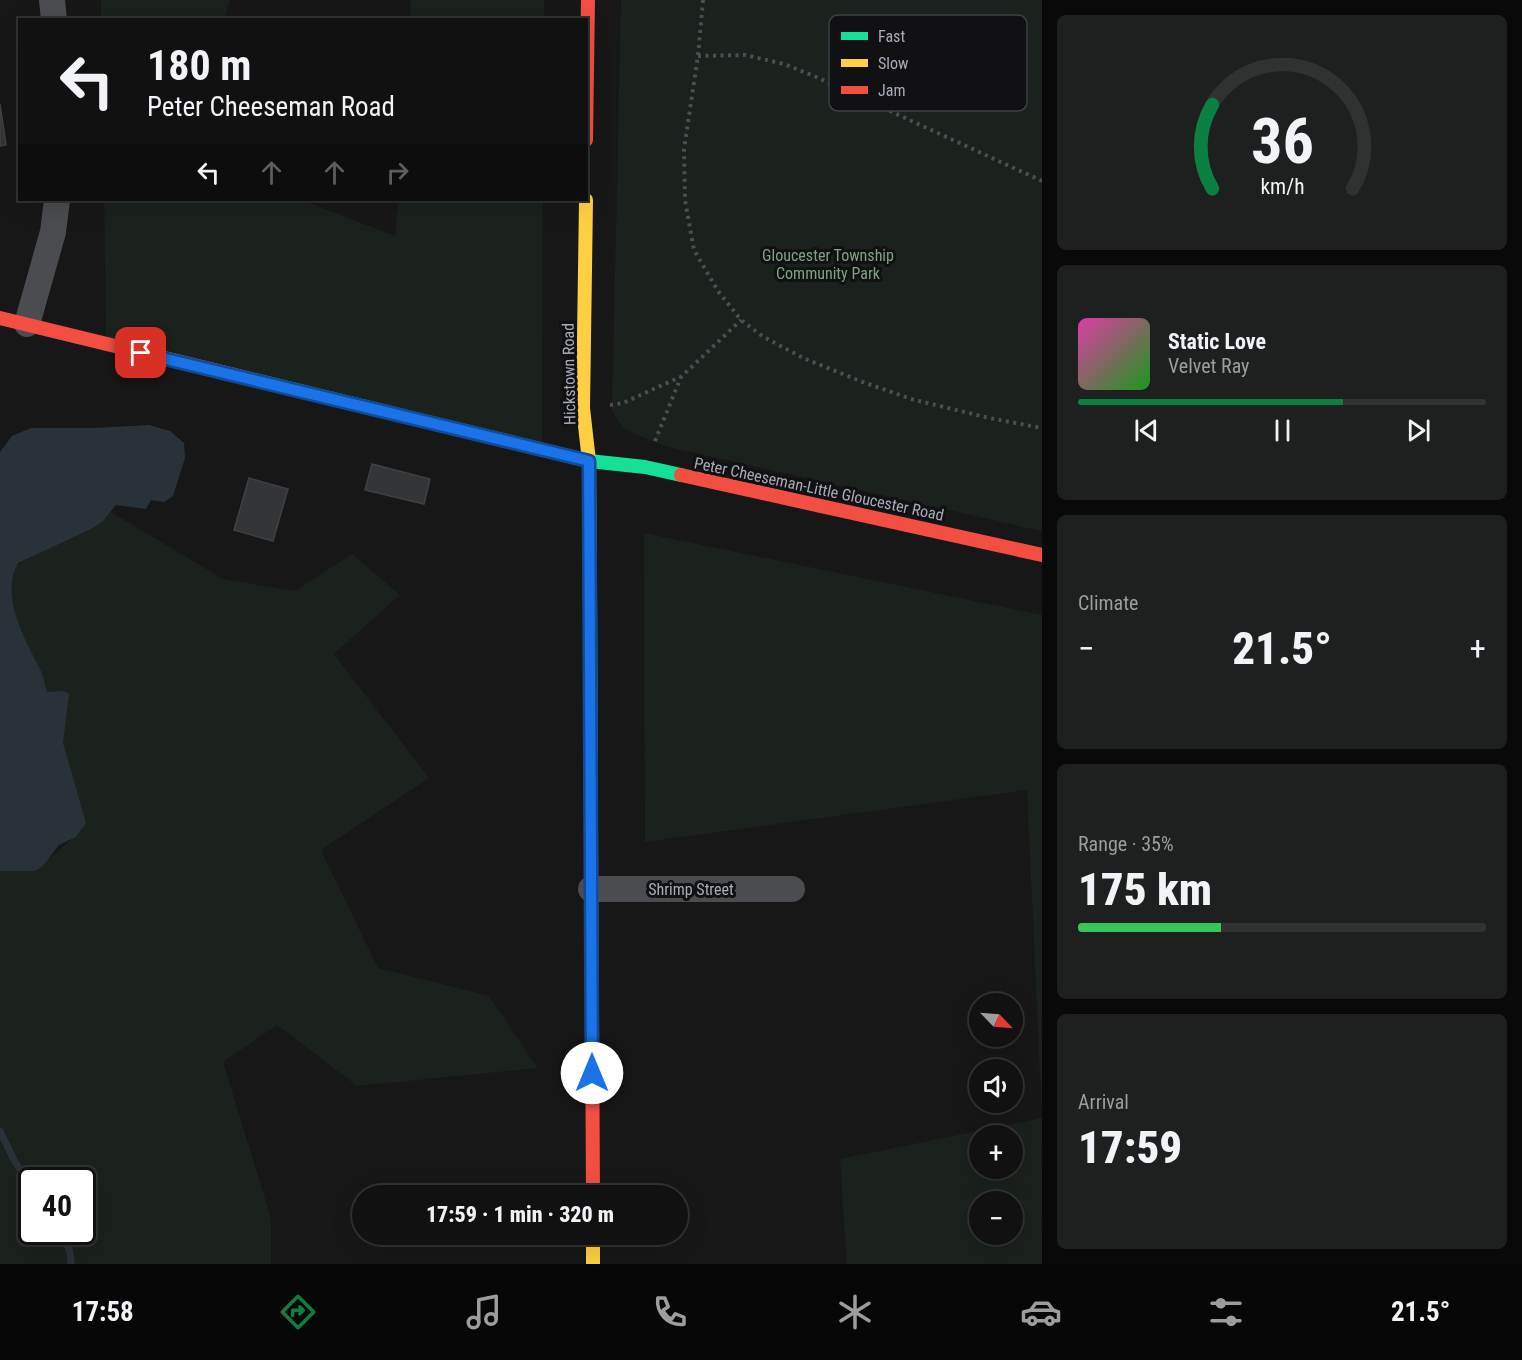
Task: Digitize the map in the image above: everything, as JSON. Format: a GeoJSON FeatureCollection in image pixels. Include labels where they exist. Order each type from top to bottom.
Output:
{"type":"FeatureCollection","features":[{"type":"Feature","properties":{"kind":"street"},"geometry":{"type":"LineString","coordinates":[[52,0],[54,18]]}},
{"type":"Feature","properties":{"kind":"street"},"geometry":{"type":"LineString","coordinates":[[588,0],[588,18]]}},
{"type":"Feature","properties":{"kind":"street"},"geometry":{"type":"LineString","coordinates":[[27,324],[53,232],[57,201]]}},
{"type":"Feature","properties":{"kind":"street","name":"Hickstown Road"},"geometry":{"type":"LineString","coordinates":[[586,201],[583,408],[589,461],[593,1185]]}},
{"type":"Feature","properties":{"kind":"street","name":"Peter Cheeseman-Little Gloucester Road"},"geometry":{"type":"LineString","coordinates":[[0,318],[589,461],[645,467],[1042,555]]}},
{"type":"Feature","properties":{"kind":"street","name":"Shrimp Street"},"geometry":{"type":"LineString","coordinates":[[591,889],[792,889]]}},
{"type":"Feature","properties":{"kind":"street"},"geometry":{"type":"LineString","coordinates":[[593,1245],[593,1264]]}},
{"type":"Feature","properties":{"kind":"path"},"geometry":{"type":"LineString","coordinates":[[703,0],[698,56],[684,149],[685,200],[694,250],[718,291],[741,320],[762,336],[803,358],[911,399],[1042,428]]}},
{"type":"Feature","properties":{"kind":"path"},"geometry":{"type":"LineString","coordinates":[[698,56],[745,55],[784,64],[829,83]]}},
{"type":"Feature","properties":{"kind":"path"},"geometry":{"type":"LineString","coordinates":[[890,111],[1042,181]]}},
{"type":"Feature","properties":{"kind":"path"},"geometry":{"type":"LineString","coordinates":[[583,408],[623,404],[681,377],[741,320]]}},
{"type":"Feature","properties":{"kind":"path"},"geometry":{"type":"LineString","coordinates":[[645,467],[681,377]]}},
{"type":"Feature","properties":{"kind":"green space"},"geometry":{"type":"Polygon","coordinates":[[[101,0],[230,0],[224,18],[101,18],[101,0]]]}},
{"type":"Feature","properties":{"kind":"green space"},"geometry":{"type":"Polygon","coordinates":[[[411,0],[544,0],[544,18],[410,18],[411,0]]]}},
{"type":"Feature","properties":{"kind":"green space","name":"Gloucester Township Community Park"},"geometry":{"type":"Polygon","coordinates":[[[621,0],[1042,0],[1042,531],[664,446],[622,427],[612,411],[621,0]]]}},
{"type":"Feature","properties":{"kind":"green space"},"geometry":{"type":"Polygon","coordinates":[[[104,201],[305,201],[395,236],[398,201],[543,201],[542,450],[106,346],[104,201]]]}},
{"type":"Feature","properties":{"kind":"green space"},"geometry":{"type":"Polygon","coordinates":[[[111,512],[223,579],[295,591],[352,554],[400,595],[334,654],[429,778],[321,850],[378,968],[489,996],[538,1068],[357,1086],[277,1025],[223,1062],[271,1218],[271,1264],[0,1264],[0,869],[35,871],[82,830],[0,602],[11,568],[111,512]]]}},
{"type":"Feature","properties":{"kind":"green space"},"geometry":{"type":"Polygon","coordinates":[[[644,533],[1042,615],[1042,1118],[1027,790],[645,842],[644,533]]]}},
{"type":"Feature","properties":{"kind":"green space"},"geometry":{"type":"Polygon","coordinates":[[[1042,1118],[1042,1264],[847,1264],[840,1159],[969,1133],[969,1179],[1023,1179],[1023,1125],[1008,1125],[1042,1118]]]}},
{"type":"Feature","properties":{"kind":"shaded area"},"geometry":{"type":"Polygon","coordinates":[[[149,425],[170,431],[184,443],[185,458],[173,496],[164,502],[151,500],[146,509],[116,505],[102,522],[91,529],[18,563],[13,576],[13,603],[16,617],[40,669],[47,692],[64,691],[69,694],[63,743],[86,823],[76,837],[59,845],[43,866],[35,871],[0,871],[0,452],[12,436],[31,428],[149,425]]]}},
{"type":"Feature","properties":{"kind":"building"},"geometry":{"type":"Polygon","coordinates":[[[0,104],[6,145],[0,146],[0,104]]]}},
{"type":"Feature","properties":{"kind":"building"},"geometry":{"type":"Polygon","coordinates":[[[372,464],[430,479],[424,504],[365,490],[372,464]]]}},
{"type":"Feature","properties":{"kind":"building"},"geometry":{"type":"Polygon","coordinates":[[[249,478],[288,489],[273,541],[234,530],[249,478]]]}},
{"type":"Feature","properties":{"kind":"waterway"},"geometry":{"type":"LineString","coordinates":[[0,1131],[18,1167]]}},
{"type":"Feature","properties":{"kind":"waterway"},"geometry":{"type":"LineString","coordinates":[[67,1245],[71,1264]]}},
{"type":"Feature","properties":{"kind":"traffic: fast"},"geometry":{"type":"LineString","coordinates":[[255,380],[589,461],[645,467],[681,475]]}},
{"type":"Feature","properties":{"kind":"traffic: fast"},"geometry":{"type":"LineString","coordinates":[[590,580],[591,825]]}},
{"type":"Feature","properties":{"kind":"traffic: slow"},"geometry":{"type":"LineString","coordinates":[[586,201],[583,408],[589,461],[590,580]]}},
{"type":"Feature","properties":{"kind":"traffic: slow"},"geometry":{"type":"LineString","coordinates":[[593,1245],[593,1264]]}},
{"type":"Feature","properties":{"kind":"traffic: jam"},"geometry":{"type":"LineString","coordinates":[[588,0],[588,18]]}},
{"type":"Feature","properties":{"kind":"traffic: jam"},"geometry":{"type":"LineString","coordinates":[[0,318],[255,380]]}},
{"type":"Feature","properties":{"kind":"traffic: jam"},"geometry":{"type":"LineString","coordinates":[[681,475],[1042,555]]}},
{"type":"Feature","properties":{"kind":"traffic: jam"},"geometry":{"type":"LineString","coordinates":[[591,825],[593,1185]]}},
{"type":"Feature","properties":{"kind":"route"},"geometry":{"type":"LineString","coordinates":[[141,353],[589,461],[592,1073]]}}]}
